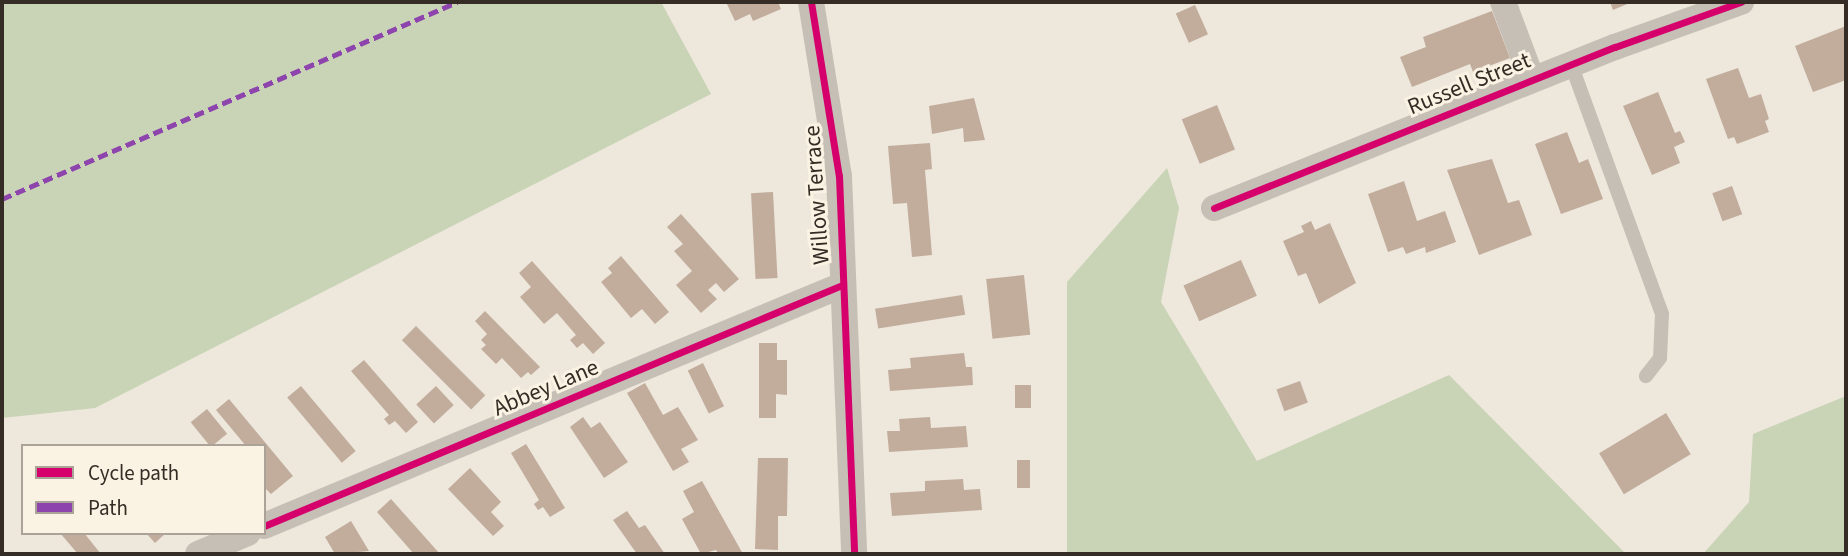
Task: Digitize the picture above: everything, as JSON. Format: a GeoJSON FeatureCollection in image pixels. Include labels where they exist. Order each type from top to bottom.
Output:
{"type":"FeatureCollection","features":[{"type":"Feature","properties":{"kind":"street","name":"Willow Terrace"},"geometry":{"type":"LineString","coordinates":[[811,2],[839,176],[852,553]]}},
{"type":"Feature","properties":{"kind":"street"},"geometry":{"type":"LineString","coordinates":[[1503,2],[1532,79]]}},
{"type":"Feature","properties":{"kind":"street","name":"Russell Street"},"geometry":{"type":"LineString","coordinates":[[1214,208],[1532,79],[1741,2]]}},
{"type":"Feature","properties":{"kind":"street","name":"Abbey Lane"},"geometry":{"type":"LineString","coordinates":[[266,525],[842,285]]}},
{"type":"Feature","properties":{"kind":"street"},"geometry":{"type":"LineString","coordinates":[[198,554],[243,535]]}},
{"type":"Feature","properties":{"kind":"lane"},"geometry":{"type":"LineString","coordinates":[[1571,64],[1662,314],[1660,358],[1646,376]]}},
{"type":"Feature","properties":{"kind":"green space"},"geometry":{"type":"Polygon","coordinates":[[[2,2],[661,2],[711,94],[95,408],[2,418],[2,2]]]}},
{"type":"Feature","properties":{"kind":"green space"},"geometry":{"type":"Polygon","coordinates":[[[1167,168],[1179,208],[1161,302],[1257,461],[1449,375],[1626,554],[1067,554],[1067,282],[1167,168]]]}},
{"type":"Feature","properties":{"kind":"green space"},"geometry":{"type":"Polygon","coordinates":[[[1846,396],[1846,554],[1703,554],[1749,502],[1753,434],[1846,396]]]}},
{"type":"Feature","properties":{"kind":"building"},"geometry":{"type":"Polygon","coordinates":[[[726,2],[778,2],[781,9],[753,21],[750,14],[735,21],[726,2]]]}},
{"type":"Feature","properties":{"kind":"building"},"geometry":{"type":"Polygon","coordinates":[[[1610,2],[1632,2],[1613,10],[1610,2]]]}},
{"type":"Feature","properties":{"kind":"building"},"geometry":{"type":"Polygon","coordinates":[[[1195,5],[1208,34],[1189,43],[1176,14],[1195,5]]]}},
{"type":"Feature","properties":{"kind":"building"},"geometry":{"type":"Polygon","coordinates":[[[1492,11],[1510,58],[1473,72],[1470,64],[1412,87],[1400,57],[1426,47],[1423,37],[1492,11]]]}},
{"type":"Feature","properties":{"kind":"building"},"geometry":{"type":"Polygon","coordinates":[[[1846,26],[1846,80],[1813,92],[1795,46],[1846,26]]]}},
{"type":"Feature","properties":{"kind":"building"},"geometry":{"type":"Polygon","coordinates":[[[1738,68],[1749,98],[1761,94],[1769,119],[1765,121],[1769,132],[1737,144],[1734,137],[1728,139],[1706,79],[1738,68]]]}},
{"type":"Feature","properties":{"kind":"building"},"geometry":{"type":"Polygon","coordinates":[[[1658,92],[1675,133],[1680,131],[1685,142],[1674,147],[1680,163],[1652,175],[1623,106],[1658,92]]]}},
{"type":"Feature","properties":{"kind":"building"},"geometry":{"type":"Polygon","coordinates":[[[974,98],[985,140],[964,142],[963,128],[932,134],[929,106],[974,98]]]}},
{"type":"Feature","properties":{"kind":"building"},"geometry":{"type":"Polygon","coordinates":[[[1217,105],[1235,150],[1200,164],[1182,119],[1217,105]]]}},
{"type":"Feature","properties":{"kind":"building"},"geometry":{"type":"Polygon","coordinates":[[[1567,132],[1579,163],[1588,159],[1603,199],[1561,214],[1535,144],[1567,132]]]}},
{"type":"Feature","properties":{"kind":"building"},"geometry":{"type":"Polygon","coordinates":[[[930,143],[932,169],[925,170],[932,255],[912,257],[907,203],[893,204],[888,146],[930,143]]]}},
{"type":"Feature","properties":{"kind":"building"},"geometry":{"type":"Polygon","coordinates":[[[1492,159],[1508,203],[1519,200],[1532,235],[1479,255],[1447,170],[1492,159]]]}},
{"type":"Feature","properties":{"kind":"building"},"geometry":{"type":"Polygon","coordinates":[[[1404,181],[1417,221],[1445,211],[1456,242],[1426,253],[1425,247],[1406,254],[1403,247],[1388,252],[1368,194],[1404,181]]]}},
{"type":"Feature","properties":{"kind":"building"},"geometry":{"type":"Polygon","coordinates":[[[1732,186],[1742,214],[1723,221],[1712,193],[1732,186]]]}},
{"type":"Feature","properties":{"kind":"building"},"geometry":{"type":"Polygon","coordinates":[[[773,192],[778,278],[756,279],[751,193],[773,192]]]}},
{"type":"Feature","properties":{"kind":"building"},"geometry":{"type":"Polygon","coordinates":[[[681,214],[739,279],[724,292],[716,283],[708,290],[717,299],[701,313],[676,285],[692,271],[674,251],[683,244],[667,227],[681,214]]]}},
{"type":"Feature","properties":{"kind":"building"},"geometry":{"type":"Polygon","coordinates":[[[1311,221],[1315,230],[1330,223],[1356,283],[1319,304],[1306,273],[1298,276],[1283,241],[1304,232],[1301,226],[1311,221]]]}},
{"type":"Feature","properties":{"kind":"building"},"geometry":{"type":"Polygon","coordinates":[[[621,256],[669,312],[655,324],[642,309],[631,318],[601,282],[612,273],[608,268],[621,256]]]}},
{"type":"Feature","properties":{"kind":"building"},"geometry":{"type":"Polygon","coordinates":[[[1241,260],[1257,296],[1199,321],[1183,286],[1241,260]]]}},
{"type":"Feature","properties":{"kind":"building"},"geometry":{"type":"Polygon","coordinates":[[[532,261],[605,343],[593,354],[583,343],[577,348],[570,340],[576,335],[557,313],[544,324],[520,297],[531,287],[519,273],[532,261]]]}},
{"type":"Feature","properties":{"kind":"building"},"geometry":{"type":"Polygon","coordinates":[[[1024,275],[1030,335],[992,339],[986,279],[1024,275]]]}},
{"type":"Feature","properties":{"kind":"building"},"geometry":{"type":"Polygon","coordinates":[[[962,295],[965,315],[878,329],[875,309],[962,295]]]}},
{"type":"Feature","properties":{"kind":"building"},"geometry":{"type":"Polygon","coordinates":[[[485,311],[540,367],[531,375],[528,372],[521,378],[502,358],[496,364],[481,349],[486,345],[481,340],[487,334],[475,321],[485,311]]]}},
{"type":"Feature","properties":{"kind":"building"},"geometry":{"type":"Polygon","coordinates":[[[416,326],[485,395],[471,409],[402,340],[416,326]]]}},
{"type":"Feature","properties":{"kind":"building"},"geometry":{"type":"Polygon","coordinates":[[[759,343],[777,343],[777,360],[787,360],[787,395],[776,394],[776,418],[759,418],[759,343]]]}},
{"type":"Feature","properties":{"kind":"building"},"geometry":{"type":"Polygon","coordinates":[[[964,353],[966,367],[972,367],[973,385],[890,391],[888,370],[911,368],[910,358],[964,353]]]}},
{"type":"Feature","properties":{"kind":"building"},"geometry":{"type":"Polygon","coordinates":[[[364,360],[418,422],[406,433],[395,421],[389,425],[384,419],[389,415],[351,371],[364,360]]]}},
{"type":"Feature","properties":{"kind":"building"},"geometry":{"type":"Polygon","coordinates":[[[703,363],[724,406],[709,414],[688,370],[703,363]]]}},
{"type":"Feature","properties":{"kind":"building"},"geometry":{"type":"Polygon","coordinates":[[[1300,381],[1308,403],[1284,411],[1277,390],[1300,381]]]}},
{"type":"Feature","properties":{"kind":"building"},"geometry":{"type":"Polygon","coordinates":[[[645,383],[663,415],[678,407],[698,440],[681,449],[689,462],[673,471],[627,393],[645,383]]]}},
{"type":"Feature","properties":{"kind":"building"},"geometry":{"type":"Polygon","coordinates":[[[1015,385],[1031,385],[1031,408],[1015,408],[1015,385]]]}},
{"type":"Feature","properties":{"kind":"building"},"geometry":{"type":"Polygon","coordinates":[[[301,386],[356,451],[342,463],[287,398],[301,386]]]}},
{"type":"Feature","properties":{"kind":"building"},"geometry":{"type":"Polygon","coordinates":[[[436,386],[454,405],[434,423],[416,404],[436,386]]]}},
{"type":"Feature","properties":{"kind":"building"},"geometry":{"type":"Polygon","coordinates":[[[229,399],[293,476],[271,494],[266,489],[266,444],[244,444],[216,410],[229,399]]]}},
{"type":"Feature","properties":{"kind":"building"},"geometry":{"type":"Polygon","coordinates":[[[207,409],[227,434],[215,444],[208,444],[191,422],[207,409]]]}},
{"type":"Feature","properties":{"kind":"building"},"geometry":{"type":"Polygon","coordinates":[[[1666,413],[1691,454],[1624,494],[1599,453],[1666,413]]]}},
{"type":"Feature","properties":{"kind":"building"},"geometry":{"type":"Polygon","coordinates":[[[583,417],[591,428],[600,422],[628,462],[604,478],[570,427],[583,417]]]}},
{"type":"Feature","properties":{"kind":"building"},"geometry":{"type":"Polygon","coordinates":[[[930,417],[931,428],[966,426],[968,447],[889,452],[887,431],[900,431],[899,419],[930,417]]]}},
{"type":"Feature","properties":{"kind":"building"},"geometry":{"type":"Polygon","coordinates":[[[526,444],[565,508],[550,517],[543,507],[538,510],[534,504],[539,500],[511,453],[526,444]]]}},
{"type":"Feature","properties":{"kind":"building"},"geometry":{"type":"Polygon","coordinates":[[[758,458],[788,458],[787,516],[778,516],[778,550],[755,549],[758,458]]]}},
{"type":"Feature","properties":{"kind":"building"},"geometry":{"type":"Polygon","coordinates":[[[1017,460],[1030,460],[1030,488],[1017,488],[1017,460]]]}},
{"type":"Feature","properties":{"kind":"building"},"geometry":{"type":"Polygon","coordinates":[[[470,468],[501,502],[491,512],[504,526],[493,536],[448,489],[470,468]]]}},
{"type":"Feature","properties":{"kind":"building"},"geometry":{"type":"Polygon","coordinates":[[[963,479],[964,490],[980,489],[982,510],[892,516],[890,493],[925,491],[925,481],[963,479]]]}},
{"type":"Feature","properties":{"kind":"building"},"geometry":{"type":"Polygon","coordinates":[[[702,481],[743,554],[719,554],[716,550],[701,554],[682,519],[694,512],[683,491],[702,481]]]}},
{"type":"Feature","properties":{"kind":"building"},"geometry":{"type":"Polygon","coordinates":[[[391,499],[440,554],[414,554],[377,512],[391,499]]]}},
{"type":"Feature","properties":{"kind":"building"},"geometry":{"type":"Polygon","coordinates":[[[627,511],[639,528],[645,525],[665,554],[637,554],[613,520],[627,511]]]}},
{"type":"Feature","properties":{"kind":"building"},"geometry":{"type":"Polygon","coordinates":[[[351,521],[369,551],[335,554],[325,537],[351,521]]]}},
{"type":"Feature","properties":{"kind":"building"},"geometry":{"type":"Polygon","coordinates":[[[62,535],[86,535],[101,554],[78,554],[62,535]]]}},
{"type":"Feature","properties":{"kind":"building"},"geometry":{"type":"Polygon","coordinates":[[[148,535],[164,535],[155,543],[148,535]]]}},
{"type":"Feature","properties":{"kind":"marked path"},"geometry":{"type":"LineString","coordinates":[[2,199],[457,2]]}},
{"type":"Feature","properties":{"kind":"cycle path"},"geometry":{"type":"LineString","coordinates":[[811,2],[839,176],[854,554]]}},
{"type":"Feature","properties":{"kind":"cycle path"},"geometry":{"type":"LineString","coordinates":[[1214,208],[1615,47],[1741,2]]}},
{"type":"Feature","properties":{"kind":"cycle path"},"geometry":{"type":"LineString","coordinates":[[266,525],[842,285]]}}]}
